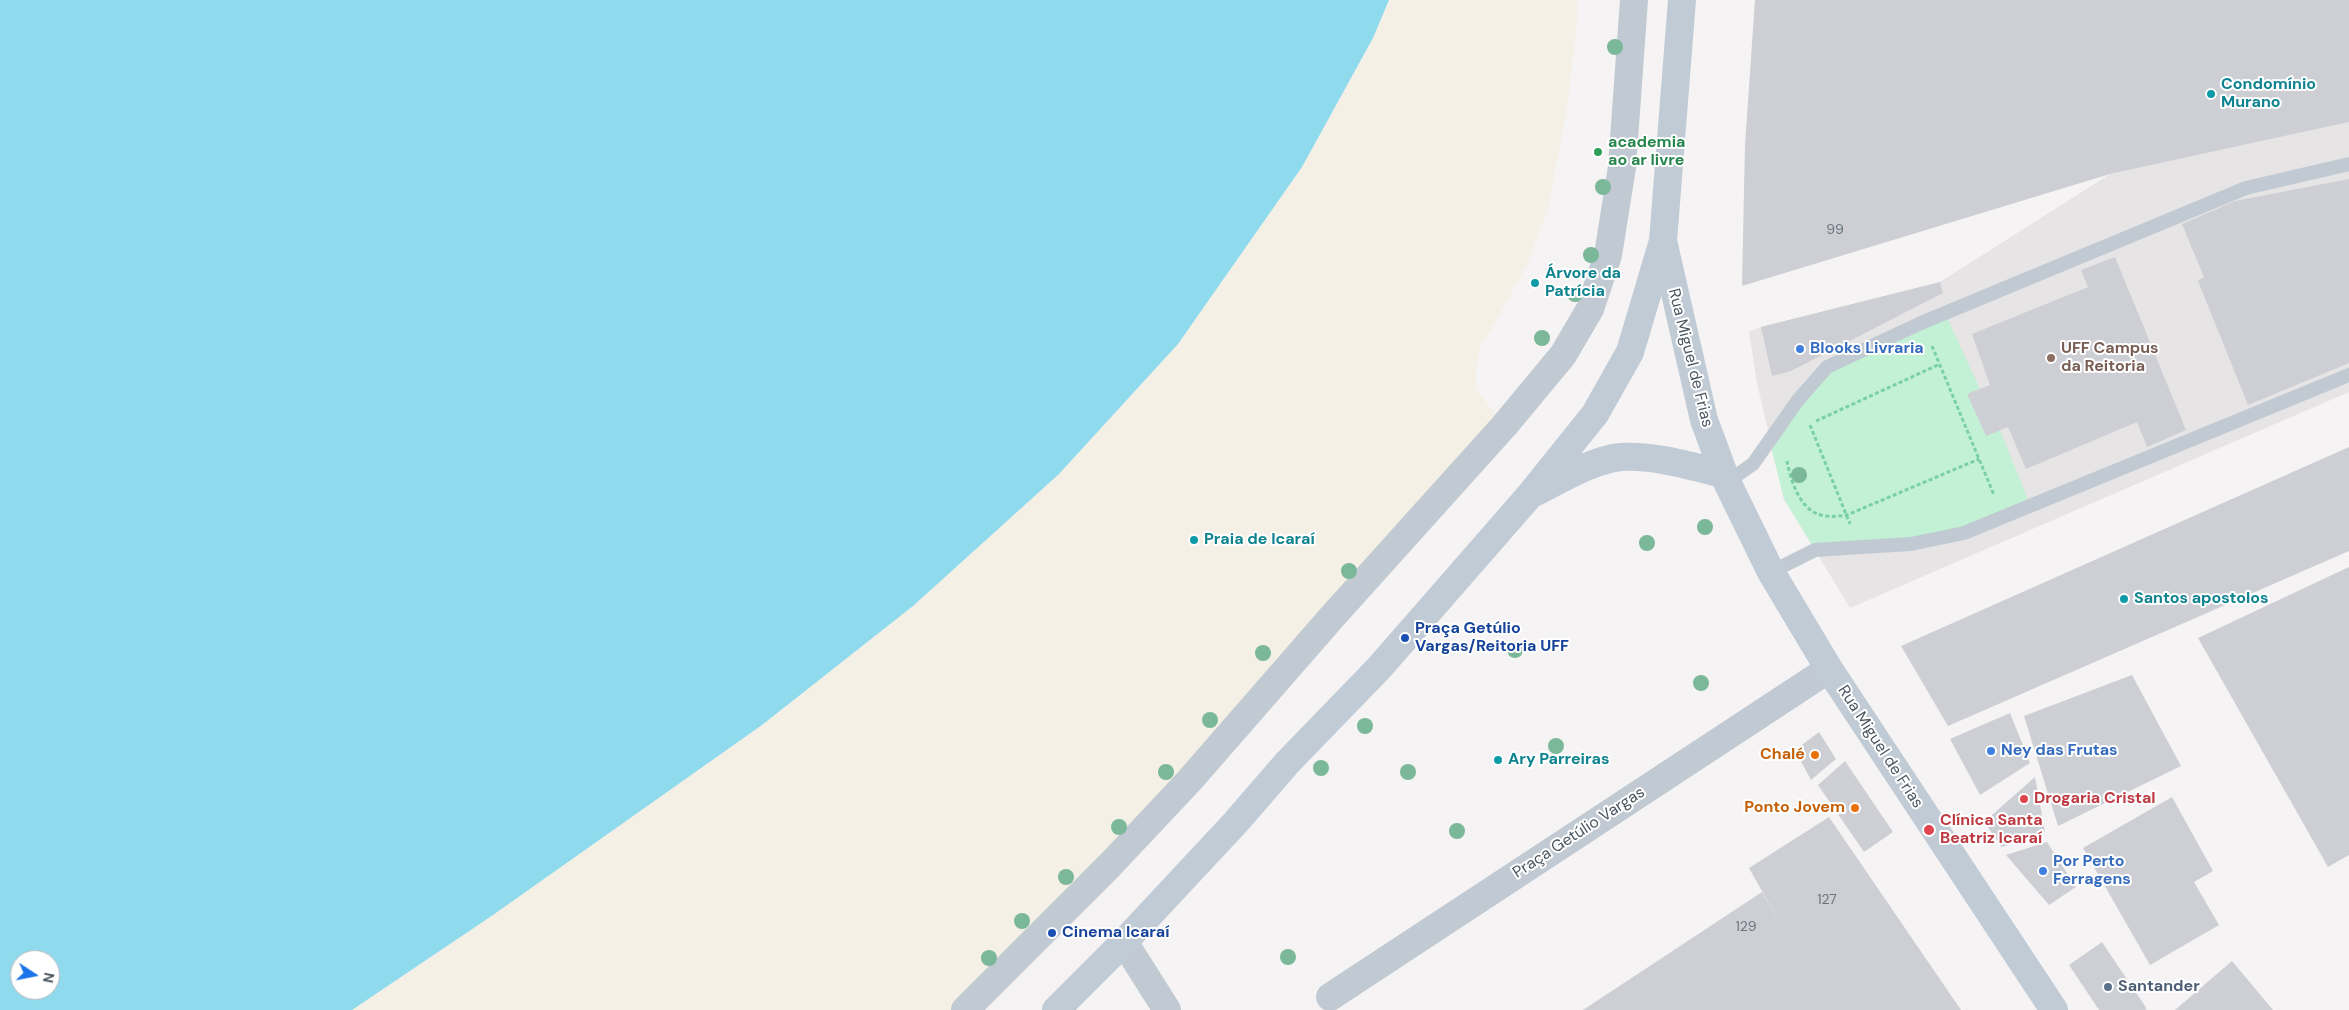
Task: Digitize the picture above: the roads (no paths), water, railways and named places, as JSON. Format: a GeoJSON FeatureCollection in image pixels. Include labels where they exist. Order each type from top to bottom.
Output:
{"type":"FeatureCollection","features":[{"type":"Feature","properties":{"kind":"main road"},"geometry":{"type":"LineString","coordinates":[[1056,1010],[1124,942],[1236,822],[1288,763],[1379,668],[1530,495],[1595,414],[1613,385],[1630,352],[1663,241],[1682,0]]}},
{"type":"Feature","properties":{"kind":"main road","name":"Rua Miguel de Frias"},"geometry":{"type":"LineString","coordinates":[[1663,241],[1704,420],[1725,478],[1772,572],[1829,670],[2054,1010]]}},
{"type":"Feature","properties":{"kind":"main road"},"geometry":{"type":"LineString","coordinates":[[1530,495],[1586,467],[1620,458],[1654,458],[1725,478]]}},
{"type":"Feature","properties":{"kind":"street"},"geometry":{"type":"LineString","coordinates":[[965,1010],[1110,865],[1189,781],[1332,616],[1504,426],[1564,355],[1590,309],[1608,255],[1622,167],[1634,0]]}},
{"type":"Feature","properties":{"kind":"street","name":"Praça Getúlio Vargas"},"geometry":{"type":"LineString","coordinates":[[1330,997],[1829,670]]}},
{"type":"Feature","properties":{"kind":"street"},"geometry":{"type":"LineString","coordinates":[[1124,942],[1168,1010]]}},
{"type":"Feature","properties":{"kind":"lane"},"geometry":{"type":"LineString","coordinates":[[1725,478],[1753,464],[1798,400],[1827,368],[1921,323],[2246,188],[2349,164]]}},
{"type":"Feature","properties":{"kind":"lane"},"geometry":{"type":"LineString","coordinates":[[1772,572],[1815,550],[1860,549],[1911,544],[1964,533],[2349,375]]}},
{"type":"Feature","properties":{"kind":"water"},"geometry":{"type":"Polygon","coordinates":[[[0,0],[1389,0],[1373,38],[1302,167],[1178,344],[1059,474],[913,606],[762,725],[493,915],[352,1010],[0,1010],[0,0]]]}},
{"type":"Feature","properties":{"kind":"place","name":"Condomínio Murano"},"geometry":{"type":"Point","coordinates":[2211,94]}},
{"type":"Feature","properties":{"kind":"place","name":"academia ao ar livre"},"geometry":{"type":"Point","coordinates":[1598,152]}},
{"type":"Feature","properties":{"kind":"place","name":"Árvore da Patrícia"},"geometry":{"type":"Point","coordinates":[1535,283]}},
{"type":"Feature","properties":{"kind":"place","name":"Blooks Livraria"},"geometry":{"type":"Point","coordinates":[1800,349]}},
{"type":"Feature","properties":{"kind":"place","name":"UFF Campus da Reitoria"},"geometry":{"type":"Point","coordinates":[2051,358]}},
{"type":"Feature","properties":{"kind":"place","name":"Praia de Icaraí"},"geometry":{"type":"Point","coordinates":[1194,540]}},
{"type":"Feature","properties":{"kind":"place","name":"Santos apostolos"},"geometry":{"type":"Point","coordinates":[2124,599]}},
{"type":"Feature","properties":{"kind":"place","name":"Praça Getúlio Vargas/Reitoria UFF"},"geometry":{"type":"Point","coordinates":[1405,638]}},
{"type":"Feature","properties":{"kind":"place","name":"Ney das Frutas"},"geometry":{"type":"Point","coordinates":[1991,751]}},
{"type":"Feature","properties":{"kind":"place","name":"Chalé"},"geometry":{"type":"Point","coordinates":[1815,755]}},
{"type":"Feature","properties":{"kind":"place","name":"Ary Parreiras"},"geometry":{"type":"Point","coordinates":[1498,760]}},
{"type":"Feature","properties":{"kind":"place","name":"Drogaria Cristal"},"geometry":{"type":"Point","coordinates":[2024,799]}},
{"type":"Feature","properties":{"kind":"place","name":"Ponto Jovem"},"geometry":{"type":"Point","coordinates":[1855,808]}},
{"type":"Feature","properties":{"kind":"place","name":"Clínica Santa Beatriz Icaraí"},"geometry":{"type":"Point","coordinates":[1929,830]}},
{"type":"Feature","properties":{"kind":"place","name":"Por Perto Ferragens"},"geometry":{"type":"Point","coordinates":[2043,871]}},
{"type":"Feature","properties":{"kind":"place","name":"Cinema Icaraí"},"geometry":{"type":"Point","coordinates":[1052,933]}},
{"type":"Feature","properties":{"kind":"place","name":"Santander"},"geometry":{"type":"Point","coordinates":[2108,987]}}]}
